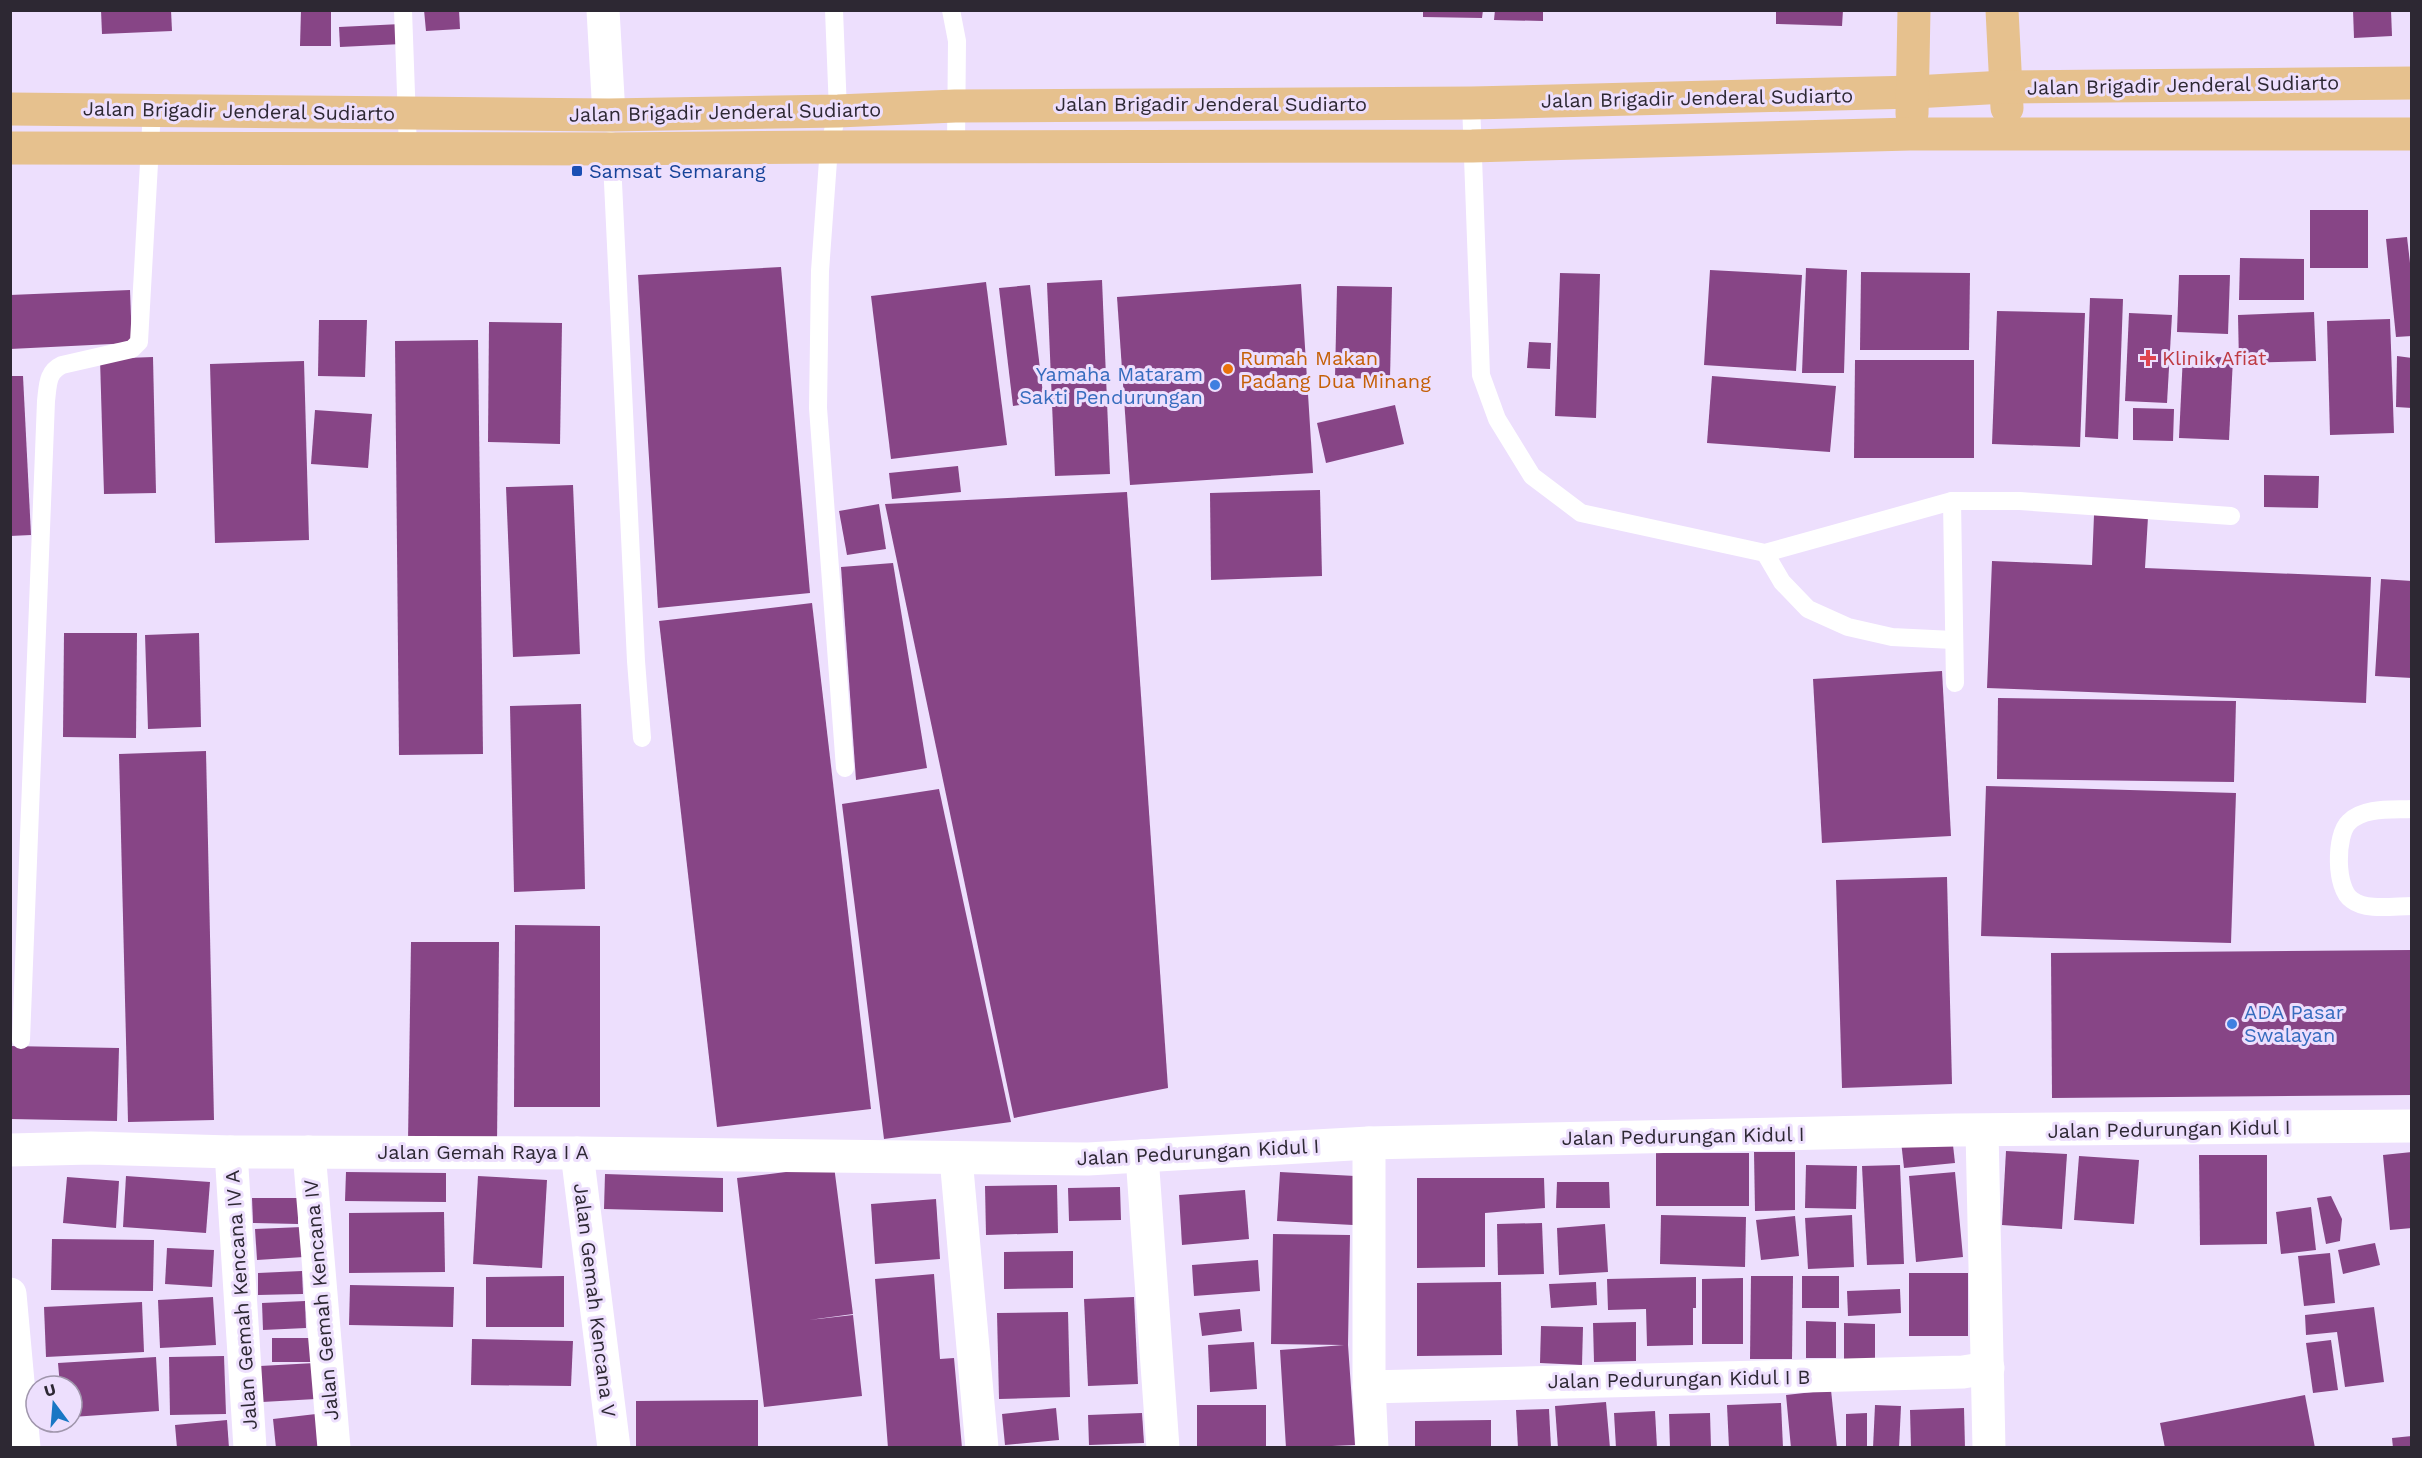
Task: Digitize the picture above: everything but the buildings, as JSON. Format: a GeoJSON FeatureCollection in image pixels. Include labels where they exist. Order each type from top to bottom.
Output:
{"type":"FeatureCollection","features":[{"type":"Feature","properties":{"kind":"main road"},"geometry":{"type":"LineString","coordinates":[[1910,134],[1914,92],[1914,10]]}},
{"type":"Feature","properties":{"kind":"main road"},"geometry":{"type":"LineString","coordinates":[[2002,10],[2009,134]]}},
{"type":"Feature","properties":{"kind":"main road","name":"Jalan Brigadir Jenderal Sudiarto"},"geometry":{"type":"LineString","coordinates":[[10,108],[609,116],[955,106],[1471,103],[1914,92],[2005,87],[2412,82]]}},
{"type":"Feature","properties":{"kind":"main road"},"geometry":{"type":"LineString","coordinates":[[58,148],[59,109]]}},
{"type":"Feature","properties":{"kind":"main road","name":"Jalan Brigadir Jenderal Sudiarto"},"geometry":{"type":"LineString","coordinates":[[10,148],[612,149],[1472,146],[1910,134],[2412,134]]}},
{"type":"Feature","properties":{"kind":"street"},"geometry":{"type":"LineString","coordinates":[[603,10],[609,116]]}},
{"type":"Feature","properties":{"kind":"street","name":"Jalan Pedurungan Kidul I"},"geometry":{"type":"LineString","coordinates":[[956,1158],[1089,1159],[1369,1143],[1956,1130],[2412,1126]]}},
{"type":"Feature","properties":{"kind":"street"},"geometry":{"type":"LineString","coordinates":[[1982,1131],[1989,1448]]}},
{"type":"Feature","properties":{"kind":"street"},"geometry":{"type":"LineString","coordinates":[[1369,1143],[1369,1387],[1372,1448]]}},
{"type":"Feature","properties":{"kind":"street","name":"Jalan Gemah Raya I A"},"geometry":{"type":"LineString","coordinates":[[10,1150],[91,1148],[231,1152],[577,1153],[956,1158]]}},
{"type":"Feature","properties":{"kind":"street","name":"Jalan Gemah Kencana IV A"},"geometry":{"type":"LineString","coordinates":[[231,1152],[250,1448]]}},
{"type":"Feature","properties":{"kind":"street","name":"Jalan Gemah Kencana IV"},"geometry":{"type":"LineString","coordinates":[[309,1152],[334,1448]]}},
{"type":"Feature","properties":{"kind":"street","name":"Jalan Gemah Kencana V"},"geometry":{"type":"LineString","coordinates":[[577,1153],[614,1448]]}},
{"type":"Feature","properties":{"kind":"street"},"geometry":{"type":"LineString","coordinates":[[1142,1156],[1163,1448]]}},
{"type":"Feature","properties":{"kind":"street"},"geometry":{"type":"LineString","coordinates":[[956,1158],[982,1448]]}},
{"type":"Feature","properties":{"kind":"street"},"geometry":{"type":"LineString","coordinates":[[10,1294],[24,1448]]}},
{"type":"Feature","properties":{"kind":"street","name":"Jalan Pedurungan Kidul I B"},"geometry":{"type":"LineString","coordinates":[[1369,1387],[1963,1372],[1988,1368]]}},
{"type":"Feature","properties":{"kind":"lane"},"geometry":{"type":"LineString","coordinates":[[403,10],[408,149]]}},
{"type":"Feature","properties":{"kind":"lane"},"geometry":{"type":"LineString","coordinates":[[834,10],[838,111],[829,147],[820,271],[818,408],[845,768]]}},
{"type":"Feature","properties":{"kind":"lane"},"geometry":{"type":"LineString","coordinates":[[951,10],[957,41],[956,147]]}},
{"type":"Feature","properties":{"kind":"lane"},"geometry":{"type":"LineString","coordinates":[[1471,103],[1481,375],[1497,419],[1532,476],[1581,513],[1766,553],[1952,501],[2020,501],[2231,516]]}},
{"type":"Feature","properties":{"kind":"lane"},"geometry":{"type":"LineString","coordinates":[[21,1040],[48,383],[54,369],[80,359],[132,349],[139,342],[152,110]]}},
{"type":"Feature","properties":{"kind":"lane"},"geometry":{"type":"LineString","coordinates":[[609,116],[636,662],[642,738]]}},
{"type":"Feature","properties":{"kind":"lane"},"geometry":{"type":"LineString","coordinates":[[1952,501],[1955,683]]}},
{"type":"Feature","properties":{"kind":"lane"},"geometry":{"type":"LineString","coordinates":[[1766,553],[1782,582],[1808,609],[1848,627],[1892,637],[1953,640]]}},
{"type":"Feature","properties":{"kind":"lane"},"geometry":{"type":"LineString","coordinates":[[2412,809],[2379,810],[2364,813],[2349,821],[2342,833],[2339,871],[2343,890],[2352,900],[2367,905],[2412,906]]}},
{"type":"Feature","properties":{"kind":"place","name":"Samsat Semarang"},"geometry":{"type":"Point","coordinates":[577,171]}},
{"type":"Feature","properties":{"kind":"place","name":"Klinik Afiat"},"geometry":{"type":"Point","coordinates":[2148,358]}},
{"type":"Feature","properties":{"kind":"place","name":"Rumah Makan Padang Dua Minang"},"geometry":{"type":"Point","coordinates":[1228,369]}},
{"type":"Feature","properties":{"kind":"place","name":"Yamaha Mataram Sakti Pendurungan"},"geometry":{"type":"Point","coordinates":[1215,385]}},
{"type":"Feature","properties":{"kind":"place","name":"ADA Pasar Swalayan"},"geometry":{"type":"Point","coordinates":[2232,1024]}}]}
